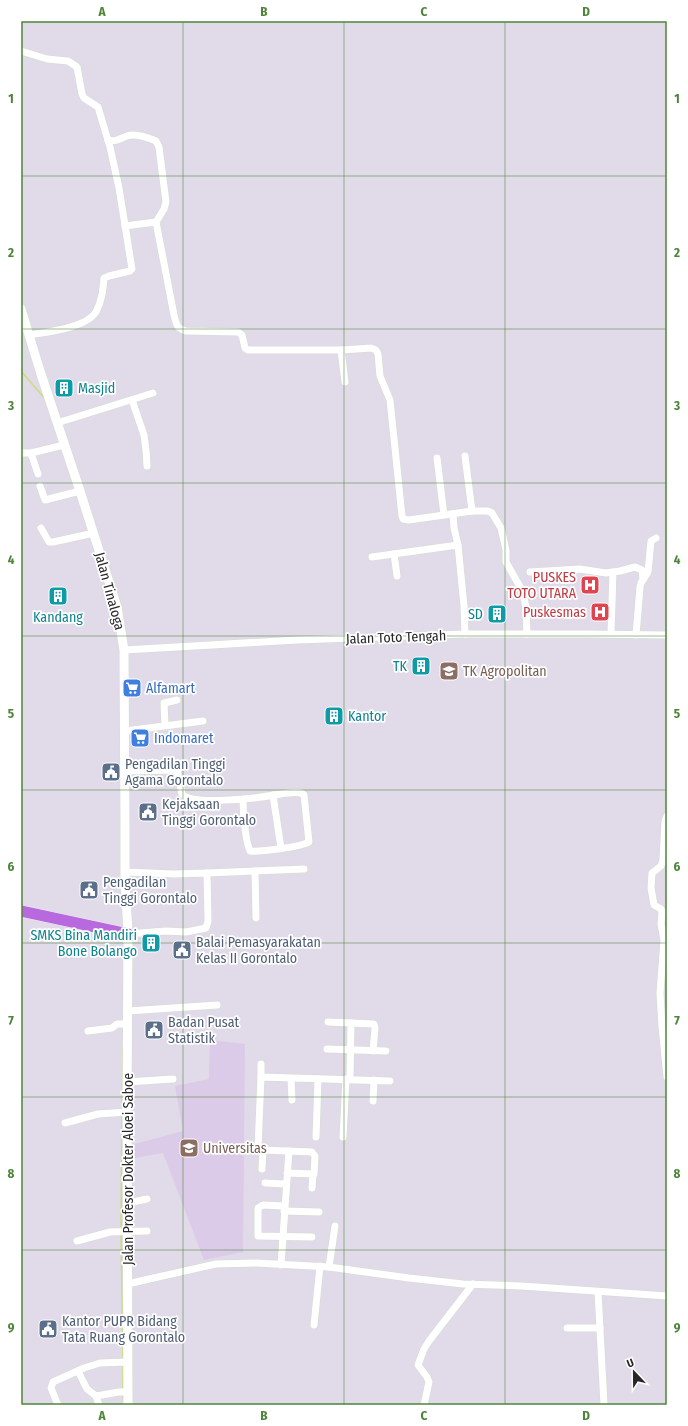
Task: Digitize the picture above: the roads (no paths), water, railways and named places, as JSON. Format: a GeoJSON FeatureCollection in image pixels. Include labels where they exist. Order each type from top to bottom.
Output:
{"type":"FeatureCollection","features":[{"type":"Feature","properties":{"kind":"main road"},"geometry":{"type":"LineString","coordinates":[[21,911],[128,934]]}},
{"type":"Feature","properties":{"kind":"street"},"geometry":{"type":"LineString","coordinates":[[21,51],[38,57],[68,60],[76,65],[79,70],[82,94],[84,98],[98,107],[120,188],[132,270],[104,278],[99,304],[93,316],[84,322],[29,336]]}},
{"type":"Feature","properties":{"kind":"street"},"geometry":{"type":"LineString","coordinates":[[108,140],[116,141],[130,136],[154,140],[158,143],[166,191],[166,202],[164,209],[156,222],[174,316],[179,329],[186,331],[222,331],[239,333],[242,335],[245,348],[248,350],[341,350],[371,348],[377,351],[380,376],[390,400],[403,519],[409,520],[490,511],[501,528],[506,550],[506,562],[523,592],[526,608],[527,634]]}},
{"type":"Feature","properties":{"kind":"street"},"geometry":{"type":"LineString","coordinates":[[125,226],[156,222]]}},
{"type":"Feature","properties":{"kind":"street","name":"Jalan Tinaloga"},"geometry":{"type":"LineString","coordinates":[[21,309],[117,607],[124,650],[125,872],[128,934]]}},
{"type":"Feature","properties":{"kind":"street"},"geometry":{"type":"LineString","coordinates":[[341,350],[345,382]]}},
{"type":"Feature","properties":{"kind":"street"},"geometry":{"type":"LineString","coordinates":[[57,423],[153,393]]}},
{"type":"Feature","properties":{"kind":"street"},"geometry":{"type":"LineString","coordinates":[[132,400],[144,435],[147,466]]}},
{"type":"Feature","properties":{"kind":"street"},"geometry":{"type":"LineString","coordinates":[[21,453],[31,453],[64,445]]}},
{"type":"Feature","properties":{"kind":"street"},"geometry":{"type":"LineString","coordinates":[[31,453],[38,474]]}},
{"type":"Feature","properties":{"kind":"street"},"geometry":{"type":"LineString","coordinates":[[465,456],[472,512]]}},
{"type":"Feature","properties":{"kind":"street"},"geometry":{"type":"LineString","coordinates":[[437,458],[444,515]]}},
{"type":"Feature","properties":{"kind":"street"},"geometry":{"type":"LineString","coordinates":[[40,486],[45,500],[80,491]]}},
{"type":"Feature","properties":{"kind":"street"},"geometry":{"type":"LineString","coordinates":[[453,514],[454,528],[458,545],[465,634]]}},
{"type":"Feature","properties":{"kind":"street"},"geometry":{"type":"LineString","coordinates":[[41,528],[49,542],[94,533]]}},
{"type":"Feature","properties":{"kind":"street"},"geometry":{"type":"LineString","coordinates":[[636,635],[640,587],[648,572],[651,541],[656,538]]}},
{"type":"Feature","properties":{"kind":"street"},"geometry":{"type":"LineString","coordinates":[[372,557],[458,545]]}},
{"type":"Feature","properties":{"kind":"street"},"geometry":{"type":"LineString","coordinates":[[394,554],[397,576]]}},
{"type":"Feature","properties":{"kind":"street"},"geometry":{"type":"LineString","coordinates":[[530,572],[580,569],[600,573],[613,572],[635,567],[642,570],[643,579]]}},
{"type":"Feature","properties":{"kind":"street"},"geometry":{"type":"LineString","coordinates":[[611,634],[613,572]]}},
{"type":"Feature","properties":{"kind":"street","name":"Jalan Toto Tengah"},"geometry":{"type":"LineString","coordinates":[[124,650],[297,640],[465,634],[667,635]]}},
{"type":"Feature","properties":{"kind":"street"},"geometry":{"type":"LineString","coordinates":[[165,725],[164,703],[177,700]]}},
{"type":"Feature","properties":{"kind":"street"},"geometry":{"type":"LineString","coordinates":[[125,731],[203,721]]}},
{"type":"Feature","properties":{"kind":"street"},"geometry":{"type":"LineString","coordinates":[[125,771],[176,770],[178,772],[181,791],[186,797],[220,800],[273,796],[297,792],[301,793],[304,795],[309,842],[281,848],[250,851],[246,833],[243,799]]}},
{"type":"Feature","properties":{"kind":"street"},"geometry":{"type":"LineString","coordinates":[[273,796],[281,848]]}},
{"type":"Feature","properties":{"kind":"street"},"geometry":{"type":"LineString","coordinates":[[667,816],[665,821],[663,860],[661,866],[652,873],[651,888],[654,905],[661,909],[662,912],[661,924],[664,940],[660,980],[664,1014],[667,1077]]}},
{"type":"Feature","properties":{"kind":"street"},"geometry":{"type":"LineString","coordinates":[[125,872],[174,874],[304,869]]}},
{"type":"Feature","properties":{"kind":"street"},"geometry":{"type":"LineString","coordinates":[[255,871],[256,918]]}},
{"type":"Feature","properties":{"kind":"street"},"geometry":{"type":"LineString","coordinates":[[128,934],[166,931],[186,932],[206,928],[208,920],[207,873]]}},
{"type":"Feature","properties":{"kind":"street","name":"Jalan Profesor Dokter Aloei Saboe"},"geometry":{"type":"LineString","coordinates":[[128,934],[128,1011],[124,1024],[128,1082],[123,1112],[128,1203],[123,1232],[128,1284],[123,1392],[128,1405]]}},
{"type":"Feature","properties":{"kind":"street"},"geometry":{"type":"LineString","coordinates":[[128,1011],[217,1005]]}},
{"type":"Feature","properties":{"kind":"street"},"geometry":{"type":"LineString","coordinates":[[328,1022],[374,1024],[373,1051]]}},
{"type":"Feature","properties":{"kind":"street"},"geometry":{"type":"LineString","coordinates":[[343,1137],[351,1050],[351,1023]]}},
{"type":"Feature","properties":{"kind":"street"},"geometry":{"type":"LineString","coordinates":[[88,1031],[112,1028],[117,1024],[124,1024]]}},
{"type":"Feature","properties":{"kind":"street"},"geometry":{"type":"LineString","coordinates":[[327,1049],[386,1051]]}},
{"type":"Feature","properties":{"kind":"street"},"geometry":{"type":"LineString","coordinates":[[261,1064],[258,1148],[264,1150],[313,1153],[314,1161],[312,1188]]}},
{"type":"Feature","properties":{"kind":"street"},"geometry":{"type":"LineString","coordinates":[[261,1077],[390,1081]]}},
{"type":"Feature","properties":{"kind":"street"},"geometry":{"type":"LineString","coordinates":[[128,1082],[173,1079]]}},
{"type":"Feature","properties":{"kind":"street"},"geometry":{"type":"LineString","coordinates":[[291,1079],[292,1100]]}},
{"type":"Feature","properties":{"kind":"street"},"geometry":{"type":"LineString","coordinates":[[316,1137],[318,1079]]}},
{"type":"Feature","properties":{"kind":"street"},"geometry":{"type":"LineString","coordinates":[[373,1101],[374,1080]]}},
{"type":"Feature","properties":{"kind":"street"},"geometry":{"type":"LineString","coordinates":[[65,1123],[98,1114],[123,1112]]}},
{"type":"Feature","properties":{"kind":"street"},"geometry":{"type":"LineString","coordinates":[[262,1169],[264,1150]]}},
{"type":"Feature","properties":{"kind":"street"},"geometry":{"type":"LineString","coordinates":[[281,1265],[289,1151]]}},
{"type":"Feature","properties":{"kind":"street"},"geometry":{"type":"LineString","coordinates":[[287,1173],[313,1174]]}},
{"type":"Feature","properties":{"kind":"street"},"geometry":{"type":"LineString","coordinates":[[265,1184],[286,1184]]}},
{"type":"Feature","properties":{"kind":"street"},"geometry":{"type":"LineString","coordinates":[[128,1203],[147,1199]]}},
{"type":"Feature","properties":{"kind":"street"},"geometry":{"type":"LineString","coordinates":[[312,1237],[258,1236],[257,1209],[259,1206],[263,1205],[284,1209],[319,1212]]}},
{"type":"Feature","properties":{"kind":"street"},"geometry":{"type":"LineString","coordinates":[[329,1267],[335,1226]]}},
{"type":"Feature","properties":{"kind":"street"},"geometry":{"type":"LineString","coordinates":[[77,1241],[101,1234],[147,1231]]}},
{"type":"Feature","properties":{"kind":"street"},"geometry":{"type":"LineString","coordinates":[[128,1284],[216,1264],[257,1263],[320,1266],[409,1278],[473,1284],[667,1296]]}},
{"type":"Feature","properties":{"kind":"street"},"geometry":{"type":"LineString","coordinates":[[314,1325],[320,1266]]}},
{"type":"Feature","properties":{"kind":"street"},"geometry":{"type":"LineString","coordinates":[[424,1405],[429,1382],[418,1366],[424,1350],[466,1291],[473,1284]]}},
{"type":"Feature","properties":{"kind":"street"},"geometry":{"type":"LineString","coordinates":[[598,1292],[604,1405]]}},
{"type":"Feature","properties":{"kind":"street"},"geometry":{"type":"LineString","coordinates":[[567,1328],[600,1328]]}},
{"type":"Feature","properties":{"kind":"street"},"geometry":{"type":"LineString","coordinates":[[58,1405],[51,1388],[52,1384],[78,1371],[100,1363],[124,1362]]}},
{"type":"Feature","properties":{"kind":"street"},"geometry":{"type":"LineString","coordinates":[[78,1371],[87,1389],[96,1396],[99,1405]]}},
{"type":"Feature","properties":{"kind":"street"},"geometry":{"type":"LineString","coordinates":[[96,1396],[123,1392]]}},
{"type":"Feature","properties":{"kind":"waterway"},"geometry":{"type":"LineString","coordinates":[[21,371],[46,400]]}},
{"type":"Feature","properties":{"kind":"waterway"},"geometry":{"type":"LineString","coordinates":[[122,1110],[123,1048]]}},
{"type":"Feature","properties":{"kind":"waterway"},"geometry":{"type":"LineString","coordinates":[[121,1230],[122,1114]]}},
{"type":"Feature","properties":{"kind":"waterway"},"geometry":{"type":"LineString","coordinates":[[121,1234],[123,1360]]}},
{"type":"Feature","properties":{"kind":"waterway"},"geometry":{"type":"LineString","coordinates":[[123,1364],[123,1390]]}},
{"type":"Feature","properties":{"kind":"waterway"},"geometry":{"type":"LineString","coordinates":[[123,1394],[124,1405]]}},
{"type":"Feature","properties":{"kind":"place","name":"Masjid"},"geometry":{"type":"Point","coordinates":[64,388]}},
{"type":"Feature","properties":{"kind":"place","name":"PUSKES TOTO UTARA"},"geometry":{"type":"Point","coordinates":[590,585]}},
{"type":"Feature","properties":{"kind":"place","name":"Kandang"},"geometry":{"type":"Point","coordinates":[58,596]}},
{"type":"Feature","properties":{"kind":"place","name":"Puskesmas"},"geometry":{"type":"Point","coordinates":[600,612]}},
{"type":"Feature","properties":{"kind":"place","name":"SD"},"geometry":{"type":"Point","coordinates":[497,614]}},
{"type":"Feature","properties":{"kind":"place","name":"TK"},"geometry":{"type":"Point","coordinates":[421,666]}},
{"type":"Feature","properties":{"kind":"place","name":"TK Agropolitan"},"geometry":{"type":"Point","coordinates":[449,671]}},
{"type":"Feature","properties":{"kind":"place","name":"Alfamart"},"geometry":{"type":"Point","coordinates":[132,688]}},
{"type":"Feature","properties":{"kind":"place","name":"Kantor"},"geometry":{"type":"Point","coordinates":[334,716]}},
{"type":"Feature","properties":{"kind":"place","name":"Indomaret"},"geometry":{"type":"Point","coordinates":[140,738]}},
{"type":"Feature","properties":{"kind":"place","name":"Pengadilan Tinggi Agama Gorontalo"},"geometry":{"type":"Point","coordinates":[111,772]}},
{"type":"Feature","properties":{"kind":"place","name":"Kejaksaan Tinggi Gorontalo"},"geometry":{"type":"Point","coordinates":[148,812]}},
{"type":"Feature","properties":{"kind":"place","name":"Pengadilan Tinggi Gorontalo"},"geometry":{"type":"Point","coordinates":[89,890]}},
{"type":"Feature","properties":{"kind":"place","name":"SMKS Bina Mandiri Bone Bolango"},"geometry":{"type":"Point","coordinates":[151,943]}},
{"type":"Feature","properties":{"kind":"place","name":"Balai Pemasyarakatan Kelas II Gorontalo"},"geometry":{"type":"Point","coordinates":[182,950]}},
{"type":"Feature","properties":{"kind":"place","name":"Badan Pusat Statistik"},"geometry":{"type":"Point","coordinates":[154,1030]}},
{"type":"Feature","properties":{"kind":"place","name":"Universitas"},"geometry":{"type":"Point","coordinates":[189,1148]}},
{"type":"Feature","properties":{"kind":"place","name":"Kantor PUPR Bidang Tata Ruang Gorontalo"},"geometry":{"type":"Point","coordinates":[48,1329]}}]}
